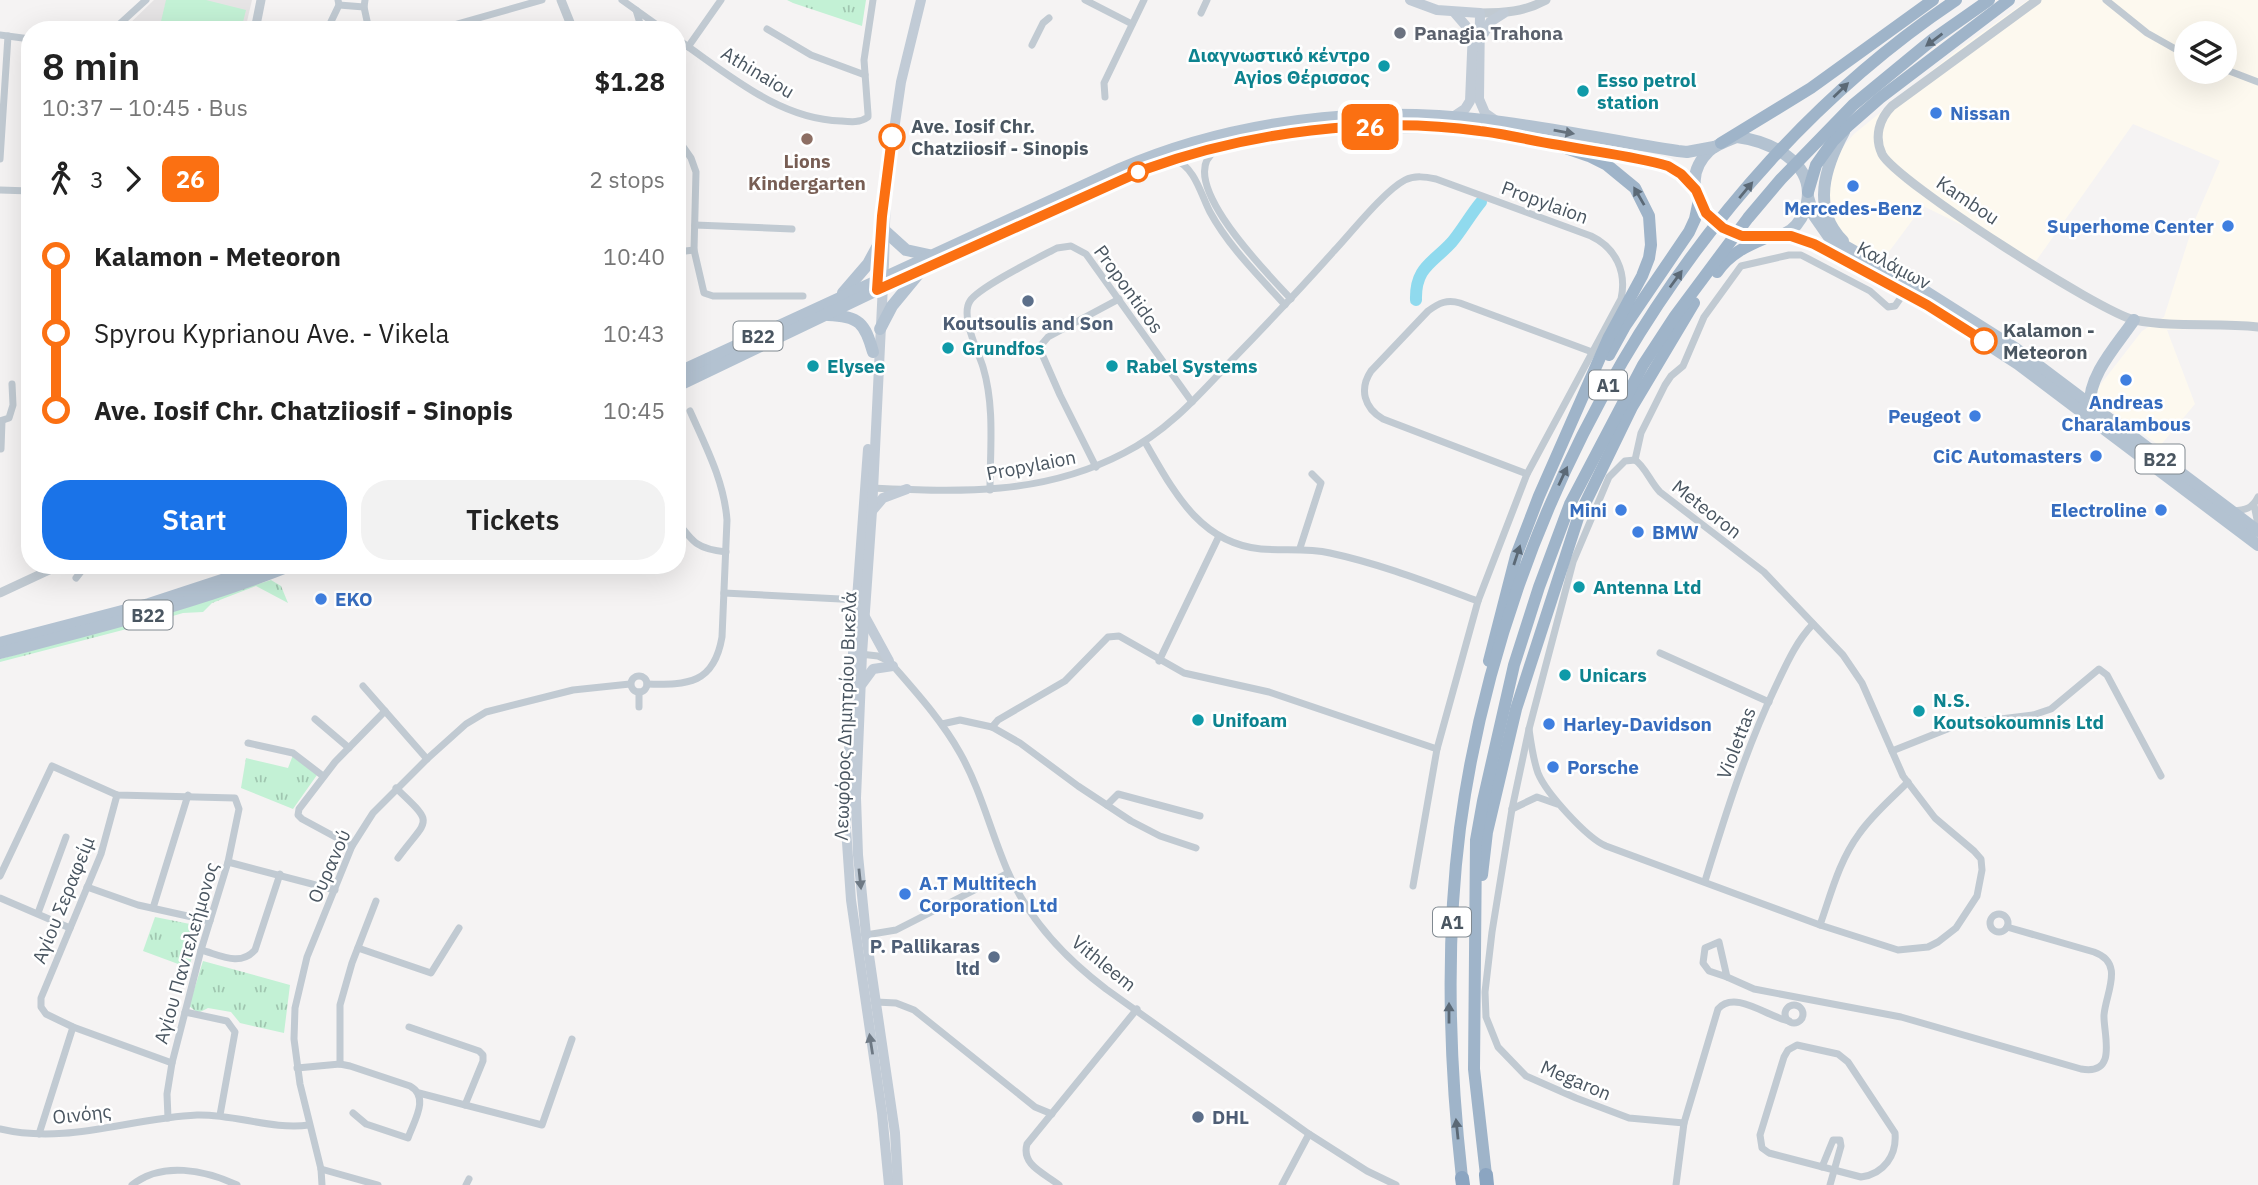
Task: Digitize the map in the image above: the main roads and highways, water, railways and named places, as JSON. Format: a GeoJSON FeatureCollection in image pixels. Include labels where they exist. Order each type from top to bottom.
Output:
{"type":"FeatureCollection","features":[{"type":"Feature","properties":{"kind":"highway"},"geometry":{"type":"LineString","coordinates":[[1717,145],[1811,88],[1933,0]]}},
{"type":"Feature","properties":{"kind":"highway","name":"A1"},"geometry":{"type":"LineString","coordinates":[[1462,1182],[1452,1081],[1449,958],[1458,848],[1471,765],[1490,683],[1510,615],[1555,494],[1590,420],[1628,350],[1702,242],[1764,168],[1850,82],[1956,0]]}},
{"type":"Feature","properties":{"kind":"highway","name":"A1"},"geometry":{"type":"LineString","coordinates":[[1487,1180],[1474,1069],[1476,840],[1511,675],[1529,616],[1570,504],[1643,365],[1675,316],[1756,208],[1853,105],[1891,73],[1989,0]]}},
{"type":"Feature","properties":{"kind":"highway"},"geometry":{"type":"LineString","coordinates":[[1808,194],[1816,165],[1848,126],[1880,98],[2009,0]]}},
{"type":"Feature","properties":{"kind":"highway"},"geometry":{"type":"LineString","coordinates":[[1471,765],[1487,669],[1517,556],[1549,471],[1609,337],[1649,258],[1651,230],[1643,201],[1635,188],[1626,178],[1590,156],[1557,145]]}},
{"type":"Feature","properties":{"kind":"highway"},"geometry":{"type":"LineString","coordinates":[[1575,416],[1625,326],[1689,232],[1698,195]]}},
{"type":"Feature","properties":{"kind":"highway"},"geometry":{"type":"LineString","coordinates":[[1496,743],[1588,493],[1632,407],[1686,314],[1729,257],[1746,246],[1772,237]]}},
{"type":"Feature","properties":{"kind":"highway"},"geometry":{"type":"LineString","coordinates":[[1473,959],[1487,832],[1516,709],[1555,583]]}},
{"type":"Feature","properties":{"kind":"main road"},"geometry":{"type":"LineString","coordinates":[[880,284],[894,120],[921,0]]}},
{"type":"Feature","properties":{"kind":"main road"},"geometry":{"type":"LineString","coordinates":[[1410,0],[1426,7],[1477,13],[1470,101],[1465,109],[1453,117]]}},
{"type":"Feature","properties":{"kind":"main road"},"geometry":{"type":"LineString","coordinates":[[1454,12],[1476,43],[1480,105],[1485,113],[1496,121]]}},
{"type":"Feature","properties":{"kind":"main road"},"geometry":{"type":"LineString","coordinates":[[1476,43],[1490,22],[1504,13]]}},
{"type":"Feature","properties":{"kind":"main road","name":"B22"},"geometry":{"type":"LineString","coordinates":[[686,382],[827,315],[880,284],[1147,157],[1214,136],[1271,125],[1331,117],[1453,117],[1496,121],[1686,152],[1737,137],[1752,139],[1779,149],[1800,170],[1808,194]]}},
{"type":"Feature","properties":{"kind":"main road"},"geometry":{"type":"LineString","coordinates":[[1848,126],[1826,173],[1823,202],[1832,227],[1856,253]]}},
{"type":"Feature","properties":{"kind":"main road","name":"B22"},"geometry":{"type":"LineString","coordinates":[[928,261],[1173,159],[1294,133],[1386,127],[1479,130],[1668,166],[1681,174],[1698,195],[1706,213],[1723,228],[1742,236],[1772,237]]}},
{"type":"Feature","properties":{"kind":"main road"},"geometry":{"type":"LineString","coordinates":[[1698,195],[1698,169],[1704,157],[1717,145]]}},
{"type":"Feature","properties":{"kind":"main road"},"geometry":{"type":"LineString","coordinates":[[1772,237],[1785,233],[1796,225],[1805,211],[1808,194]]}},
{"type":"Feature","properties":{"kind":"main road","name":"Καλάμων"},"geometry":{"type":"LineString","coordinates":[[1808,194],[1813,214],[1829,237],[1976,322],[2015,348],[2258,531]]}},
{"type":"Feature","properties":{"kind":"main road"},"geometry":{"type":"LineString","coordinates":[[880,330],[896,301],[928,261],[883,235]]}},
{"type":"Feature","properties":{"kind":"main road"},"geometry":{"type":"LineString","coordinates":[[838,299],[864,270],[883,235]]}},
{"type":"Feature","properties":{"kind":"main road","name":"Καλάμων"},"geometry":{"type":"LineString","coordinates":[[1772,237],[1797,237],[1814,244],[1959,324],[2018,364],[2258,545]]}},
{"type":"Feature","properties":{"kind":"main road","name":"B22"},"geometry":{"type":"LineString","coordinates":[[686,369],[838,299],[880,284]]}},
{"type":"Feature","properties":{"kind":"main road","name":"Λεωφόρος Δημητρίου Βικελά"},"geometry":{"type":"LineString","coordinates":[[880,284],[880,330],[846,804],[851,900],[882,1113],[888,1185]]}},
{"type":"Feature","properties":{"kind":"main road","name":"Λεωφόρος Δημητρίου Βικελά"},"geometry":{"type":"LineString","coordinates":[[880,284],[873,352],[869,488],[872,511],[861,601],[864,614],[858,653],[861,688],[857,810],[858,855],[866,935],[895,1133],[898,1185]]}},
{"type":"Feature","properties":{"kind":"main road"},"geometry":{"type":"LineString","coordinates":[[827,315],[845,315],[859,321],[866,330],[873,352]]}},
{"type":"Feature","properties":{"kind":"main road"},"geometry":{"type":"LineString","coordinates":[[2090,406],[2091,390],[2102,367],[2134,320]]}},
{"type":"Feature","properties":{"kind":"main road"},"geometry":{"type":"LineString","coordinates":[[2068,388],[2085,383],[2102,367]]}},
{"type":"Feature","properties":{"kind":"main road"},"geometry":{"type":"LineString","coordinates":[[872,511],[883,498],[907,489]]}},
{"type":"Feature","properties":{"kind":"main road","name":"B22"},"geometry":{"type":"LineString","coordinates":[[0,643],[149,604],[241,574]]}},
{"type":"Feature","properties":{"kind":"main road","name":"B22"},"geometry":{"type":"LineString","coordinates":[[0,653],[154,613],[268,574]]}},
{"type":"Feature","properties":{"kind":"main road"},"geometry":{"type":"LineString","coordinates":[[861,688],[873,669],[891,663],[873,635],[864,614]]}},
{"type":"Feature","properties":{"kind":"waterway"},"geometry":{"type":"LineString","coordinates":[[1416,300],[1416,289],[1426,266],[1452,242],[1481,202]]}},
{"type":"Feature","properties":{"kind":"place","name":"Panagia Trahona"},"geometry":{"type":"Point","coordinates":[1400,33]}},
{"type":"Feature","properties":{"kind":"place","name":"Διαγνωστικό κέντρο Αγios Θέρισσος"},"geometry":{"type":"Point","coordinates":[1384,66]}},
{"type":"Feature","properties":{"kind":"place","name":"Esso petrol station"},"geometry":{"type":"Point","coordinates":[1583,91]}},
{"type":"Feature","properties":{"kind":"place","name":"Nissan"},"geometry":{"type":"Point","coordinates":[1936,113]}},
{"type":"Feature","properties":{"kind":"place","name":"Ave. Iosif Chr. Chatziiosif - Sinopis"},"geometry":{"type":"Point","coordinates":[892,137]}},
{"type":"Feature","properties":{"kind":"place","name":"Lions Kindergarten"},"geometry":{"type":"Point","coordinates":[807,139]}},
{"type":"Feature","properties":{"kind":"place","name":"Mercedes-Benz"},"geometry":{"type":"Point","coordinates":[1853,186]}},
{"type":"Feature","properties":{"kind":"place","name":"Superhome Center"},"geometry":{"type":"Point","coordinates":[2228,226]}},
{"type":"Feature","properties":{"kind":"place","name":"Koutsoulis and Son"},"geometry":{"type":"Point","coordinates":[1028,301]}},
{"type":"Feature","properties":{"kind":"place","name":"Kalamon - Meteoron"},"geometry":{"type":"Point","coordinates":[1984,341]}},
{"type":"Feature","properties":{"kind":"place","name":"Grundfos"},"geometry":{"type":"Point","coordinates":[948,348]}},
{"type":"Feature","properties":{"kind":"place","name":"Elysee"},"geometry":{"type":"Point","coordinates":[813,366]}},
{"type":"Feature","properties":{"kind":"place","name":"Rabel Systems"},"geometry":{"type":"Point","coordinates":[1112,366]}},
{"type":"Feature","properties":{"kind":"place","name":"Andreas Charalambous"},"geometry":{"type":"Point","coordinates":[2126,380]}},
{"type":"Feature","properties":{"kind":"place","name":"Peugeot"},"geometry":{"type":"Point","coordinates":[1975,416]}},
{"type":"Feature","properties":{"kind":"place","name":"CiC Automasters"},"geometry":{"type":"Point","coordinates":[2096,456]}},
{"type":"Feature","properties":{"kind":"place","name":"Mini"},"geometry":{"type":"Point","coordinates":[1621,510]}},
{"type":"Feature","properties":{"kind":"place","name":"Electroline"},"geometry":{"type":"Point","coordinates":[2161,510]}},
{"type":"Feature","properties":{"kind":"place","name":"BMW"},"geometry":{"type":"Point","coordinates":[1638,532]}},
{"type":"Feature","properties":{"kind":"place","name":"Antenna Ltd"},"geometry":{"type":"Point","coordinates":[1579,587]}},
{"type":"Feature","properties":{"kind":"place","name":"EKO"},"geometry":{"type":"Point","coordinates":[321,599]}},
{"type":"Feature","properties":{"kind":"place","name":"Unicars"},"geometry":{"type":"Point","coordinates":[1565,675]}},
{"type":"Feature","properties":{"kind":"place","name":"N.S. Koutsokoumnis Ltd"},"geometry":{"type":"Point","coordinates":[1919,711]}},
{"type":"Feature","properties":{"kind":"place","name":"Unifoam"},"geometry":{"type":"Point","coordinates":[1198,720]}},
{"type":"Feature","properties":{"kind":"place","name":"Harley-Davidson"},"geometry":{"type":"Point","coordinates":[1549,724]}},
{"type":"Feature","properties":{"kind":"place","name":"Porsche"},"geometry":{"type":"Point","coordinates":[1553,767]}},
{"type":"Feature","properties":{"kind":"place","name":"A.T Multitech Corporation Ltd"},"geometry":{"type":"Point","coordinates":[905,894]}},
{"type":"Feature","properties":{"kind":"place","name":"P. Pallikaras ltd"},"geometry":{"type":"Point","coordinates":[994,957]}},
{"type":"Feature","properties":{"kind":"place","name":"DHL"},"geometry":{"type":"Point","coordinates":[1198,1117]}}]}
